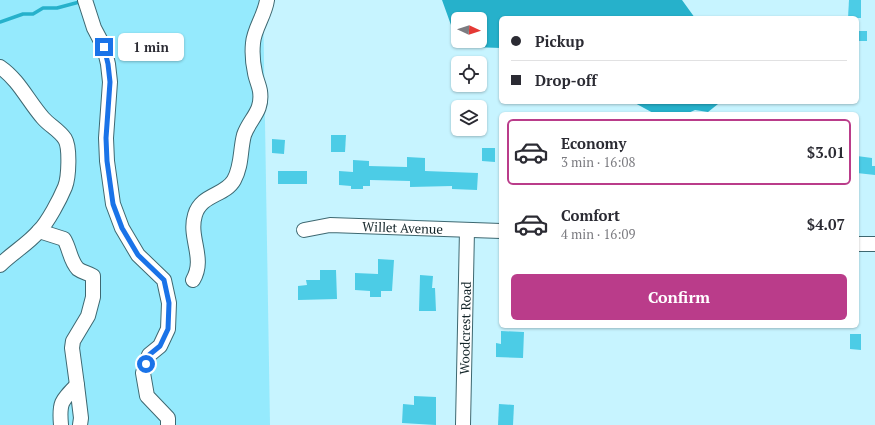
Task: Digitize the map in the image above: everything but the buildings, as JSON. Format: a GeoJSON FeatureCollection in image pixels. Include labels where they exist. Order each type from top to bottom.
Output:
{"type":"FeatureCollection","features":[{"type":"Feature","properties":{"kind":"street"},"geometry":{"type":"LineString","coordinates":[[193,280],[198,272],[199,258],[192,229],[195,214],[202,201],[234,181],[239,167],[244,135],[260,108],[260,90],[255,74],[253,42],[267,0]]}},
{"type":"Feature","properties":{"kind":"street"},"geometry":{"type":"LineString","coordinates":[[86,5],[104,47],[108,64],[110,82],[106,138],[107,161],[113,204],[122,228],[138,255],[164,280],[169,303],[168,329],[160,346],[149,355],[143,373],[147,396],[168,418],[168,425]]}},
{"type":"Feature","properties":{"kind":"street"},"geometry":{"type":"LineString","coordinates":[[0,67],[9,74],[44,119],[59,131],[66,140],[68,151],[66,186],[39,231],[0,265]]}},
{"type":"Feature","properties":{"kind":"street","name":"Willet Avenue"},"geometry":{"type":"LineString","coordinates":[[304,230],[330,225],[499,231]]}},
{"type":"Feature","properties":{"kind":"street","name":"Woodcrest Road"},"geometry":{"type":"LineString","coordinates":[[462,425],[467,230]]}},
{"type":"Feature","properties":{"kind":"street"},"geometry":{"type":"LineString","coordinates":[[39,231],[64,239],[69,248],[72,261],[79,270],[93,276],[93,297],[88,316],[73,341],[72,348],[81,418],[80,425]]}},
{"type":"Feature","properties":{"kind":"street"},"geometry":{"type":"LineString","coordinates":[[859,244],[875,244]]}},
{"type":"Feature","properties":{"kind":"street"},"geometry":{"type":"LineString","coordinates":[[61,425],[59,408],[65,396],[77,385]]}},
{"type":"Feature","properties":{"kind":"shaded area"},"geometry":{"type":"Polygon","coordinates":[[[0,0],[263,0],[270,425],[0,425],[0,0]]]}},
{"type":"Feature","properties":{"kind":"shaded area"},"geometry":{"type":"Polygon","coordinates":[[[442,0],[682,0],[694,16],[499,16],[499,48],[487,48],[487,12],[451,12],[451,25],[442,0]]]}},
{"type":"Feature","properties":{"kind":"shaded area"},"geometry":{"type":"Polygon","coordinates":[[[637,104],[718,104],[708,112],[695,110],[690,112],[651,112],[637,104]]]}},
{"type":"Feature","properties":{"kind":"waterway"},"geometry":{"type":"LineString","coordinates":[[0,22],[23,14],[33,14],[43,8],[57,8],[83,1]]}},
{"type":"Feature","properties":{"kind":"route"},"geometry":{"type":"LineString","coordinates":[[104,47],[110,82],[106,138],[107,161],[113,204],[122,228],[138,255],[164,280],[169,303],[168,329],[160,346],[149,355],[146,364]]}}]}
